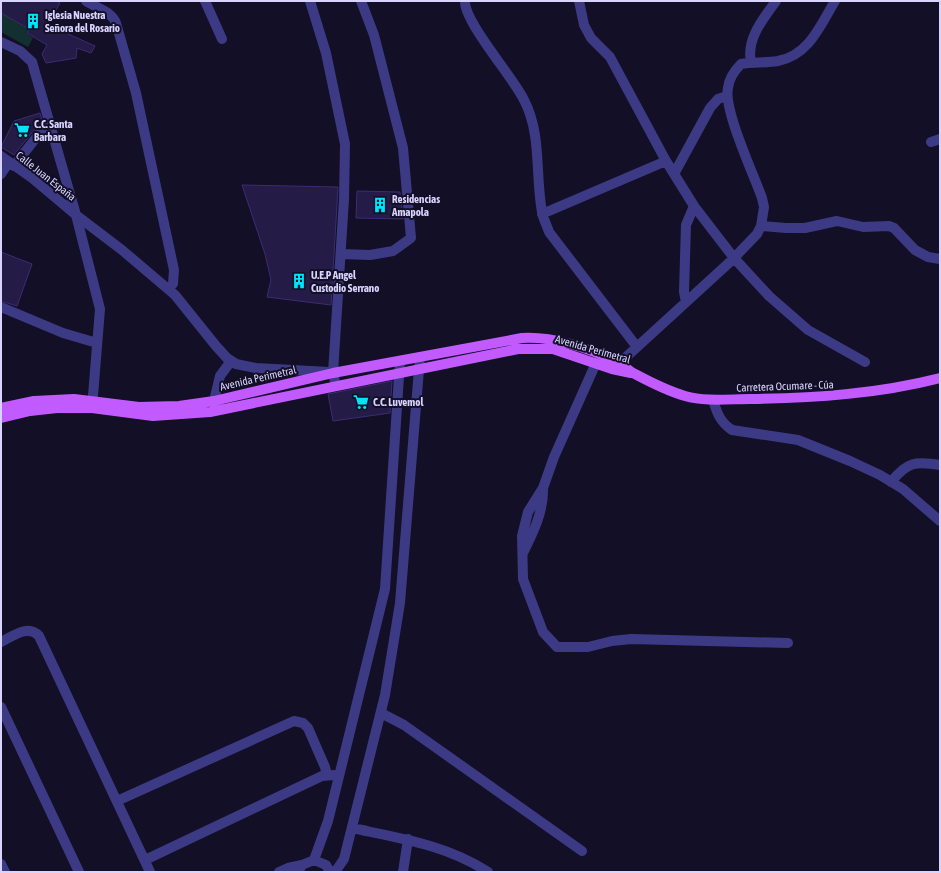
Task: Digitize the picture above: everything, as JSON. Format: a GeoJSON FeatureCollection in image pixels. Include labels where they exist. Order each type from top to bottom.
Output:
{"type":"FeatureCollection","features":[{"type":"Feature","properties":{"kind":"main road","name":"Avenida Perimetral"},"geometry":{"type":"LineString","coordinates":[[1,418],[36,410],[92,404],[164,407],[214,401],[333,372],[522,338],[558,340],[634,373]]}},
{"type":"Feature","properties":{"kind":"main road","name":"Avenida Perimetral"},"geometry":{"type":"LineString","coordinates":[[1,408],[34,401],[74,399],[153,416],[210,412],[399,374],[499,352],[535,348],[553,349],[596,363],[616,366]]}},
{"type":"Feature","properties":{"kind":"main road","name":"Carretera Ocumare - Cúa"},"geometry":{"type":"LineString","coordinates":[[634,373],[684,396],[713,400],[846,396],[885,390],[940,378]]}},
{"type":"Feature","properties":{"kind":"street"},"geometry":{"type":"LineString","coordinates":[[86,1],[109,13],[116,23],[136,94],[174,270],[173,284],[167,288]]}},
{"type":"Feature","properties":{"kind":"street"},"geometry":{"type":"LineString","coordinates":[[205,1],[222,39]]}},
{"type":"Feature","properties":{"kind":"street"},"geometry":{"type":"LineString","coordinates":[[310,1],[326,53],[345,144],[341,254],[333,372],[336,386]]}},
{"type":"Feature","properties":{"kind":"street"},"geometry":{"type":"LineString","coordinates":[[341,254],[370,255],[393,251],[411,238],[403,148],[374,35],[361,1]]}},
{"type":"Feature","properties":{"kind":"street"},"geometry":{"type":"LineString","coordinates":[[465,1],[471,21],[525,101],[535,132],[542,214],[549,232],[637,346]]}},
{"type":"Feature","properties":{"kind":"street"},"geometry":{"type":"LineString","coordinates":[[579,1],[584,25],[591,38],[610,57],[619,70],[666,161],[694,206],[734,258],[769,296],[808,330],[866,362]]}},
{"type":"Feature","properties":{"kind":"street"},"geometry":{"type":"LineString","coordinates":[[751,62],[749,51],[752,38],[776,1]]}},
{"type":"Feature","properties":{"kind":"street"},"geometry":{"type":"LineString","coordinates":[[616,366],[734,258],[757,234],[761,226],[764,207],[728,106],[727,88],[733,72],[741,64],[776,61],[790,58],[800,51],[808,44],[835,1]]}},
{"type":"Feature","properties":{"kind":"street"},"geometry":{"type":"LineString","coordinates":[[1,42],[20,51],[32,62],[99,300],[92,404]]}},
{"type":"Feature","properties":{"kind":"street"},"geometry":{"type":"LineString","coordinates":[[674,174],[710,108],[718,99],[727,96]]}},
{"type":"Feature","properties":{"kind":"street"},"geometry":{"type":"LineString","coordinates":[[1,174],[8,161],[49,121]]}},
{"type":"Feature","properties":{"kind":"street","name":"Calle Juan España"},"geometry":{"type":"LineString","coordinates":[[8,161],[122,250],[175,294],[216,346],[231,361]]}},
{"type":"Feature","properties":{"kind":"street"},"geometry":{"type":"LineString","coordinates":[[542,214],[666,161]]}},
{"type":"Feature","properties":{"kind":"street"},"geometry":{"type":"LineString","coordinates":[[686,302],[684,292],[686,225],[694,206]]}},
{"type":"Feature","properties":{"kind":"street"},"geometry":{"type":"LineString","coordinates":[[761,226],[805,228],[837,221],[863,227],[889,226],[894,228],[915,250],[928,257],[940,259]]}},
{"type":"Feature","properties":{"kind":"street"},"geometry":{"type":"LineString","coordinates":[[1,307],[62,333],[97,344]]}},
{"type":"Feature","properties":{"kind":"street"},"geometry":{"type":"LineString","coordinates":[[335,872],[344,859],[381,713],[400,603],[420,357]]}},
{"type":"Feature","properties":{"kind":"street"},"geometry":{"type":"LineString","coordinates":[[214,401],[220,376],[231,361],[236,364],[256,368],[333,372]]}},
{"type":"Feature","properties":{"kind":"street"},"geometry":{"type":"LineString","coordinates":[[279,872],[288,868],[300,868],[314,860],[328,821],[340,776],[385,589],[400,361]]}},
{"type":"Feature","properties":{"kind":"street"},"geometry":{"type":"LineString","coordinates":[[596,363],[554,457],[543,488],[543,500],[540,514],[523,553],[523,579],[543,632],[557,647],[588,647],[612,641],[631,639],[788,643]]}},
{"type":"Feature","properties":{"kind":"street"},"geometry":{"type":"LineString","coordinates":[[713,400],[719,418],[725,426],[732,430],[798,440],[850,461],[903,489],[940,521]]}},
{"type":"Feature","properties":{"kind":"street"},"geometry":{"type":"LineString","coordinates":[[891,482],[906,467],[914,463],[924,462],[940,465]]}},
{"type":"Feature","properties":{"kind":"street"},"geometry":{"type":"LineString","coordinates":[[1,642],[25,631],[32,631],[39,636],[150,872]]}},
{"type":"Feature","properties":{"kind":"street"},"geometry":{"type":"LineString","coordinates":[[1,707],[79,872]]}},
{"type":"Feature","properties":{"kind":"street"},"geometry":{"type":"LineString","coordinates":[[381,713],[404,725],[582,851]]}},
{"type":"Feature","properties":{"kind":"street"},"geometry":{"type":"LineString","coordinates":[[117,801],[294,721],[303,723],[308,728],[327,775]]}},
{"type":"Feature","properties":{"kind":"street"},"geometry":{"type":"LineString","coordinates":[[144,860],[327,775],[340,776]]}},
{"type":"Feature","properties":{"kind":"street"},"geometry":{"type":"LineString","coordinates":[[352,828],[408,840],[449,852],[476,864],[488,872]]}},
{"type":"Feature","properties":{"kind":"street"},"geometry":{"type":"LineString","coordinates":[[402,872],[408,840]]}},
{"type":"Feature","properties":{"kind":"street"},"geometry":{"type":"LineString","coordinates":[[314,860],[326,865],[330,872]]}},
{"type":"Feature","properties":{"kind":"street"},"geometry":{"type":"LineString","coordinates":[[1,864],[5,872]]}},
{"type":"Feature","properties":{"kind":"green space"},"geometry":{"type":"Polygon","coordinates":[[[1,13],[28,29],[26,33],[33,38],[28,47],[1,32],[1,13]]]}},
{"type":"Feature","properties":{"kind":"building"},"geometry":{"type":"Polygon","coordinates":[[[1,1],[56,1],[60,3],[48,25],[95,46],[91,53],[77,48],[76,58],[46,63],[42,54],[47,45],[27,33],[29,29],[1,13],[1,1]]]}},
{"type":"Feature","properties":{"kind":"building","name":"C.C. Santa Barbara"},"geometry":{"type":"Polygon","coordinates":[[[40,113],[42,120],[14,155],[1,147],[14,121],[40,113]]]}},
{"type":"Feature","properties":{"kind":"building"},"geometry":{"type":"Polygon","coordinates":[[[242,185],[338,187],[331,305],[267,297],[271,280],[265,254],[242,185]]]}},
{"type":"Feature","properties":{"kind":"building","name":"Residencias Amapola"},"geometry":{"type":"Polygon","coordinates":[[[357,191],[400,192],[403,219],[356,218],[357,191]]]}},
{"type":"Feature","properties":{"kind":"building"},"geometry":{"type":"Polygon","coordinates":[[[1,252],[32,264],[17,306],[1,301],[1,252]]]}},
{"type":"Feature","properties":{"kind":"building","name":"C.C. Luvemol"},"geometry":{"type":"Polygon","coordinates":[[[392,381],[390,413],[333,421],[328,394],[392,381]]]}},
{"type":"Feature","properties":{"kind":"place","name":"Iglesia Nuestra Señora del Rosario"},"geometry":{"type":"Point","coordinates":[33,21]}},
{"type":"Feature","properties":{"kind":"place","name":"C.C. Santa Barbara"},"geometry":{"type":"Point","coordinates":[22,130]}},
{"type":"Feature","properties":{"kind":"place","name":"Residencias Amapola"},"geometry":{"type":"Point","coordinates":[380,205]}},
{"type":"Feature","properties":{"kind":"place","name":"U.E.P Angel Custodio Serrano"},"geometry":{"type":"Point","coordinates":[299,281]}},
{"type":"Feature","properties":{"kind":"place","name":"C.C. Luvemol"},"geometry":{"type":"Point","coordinates":[361,402]}}]}
